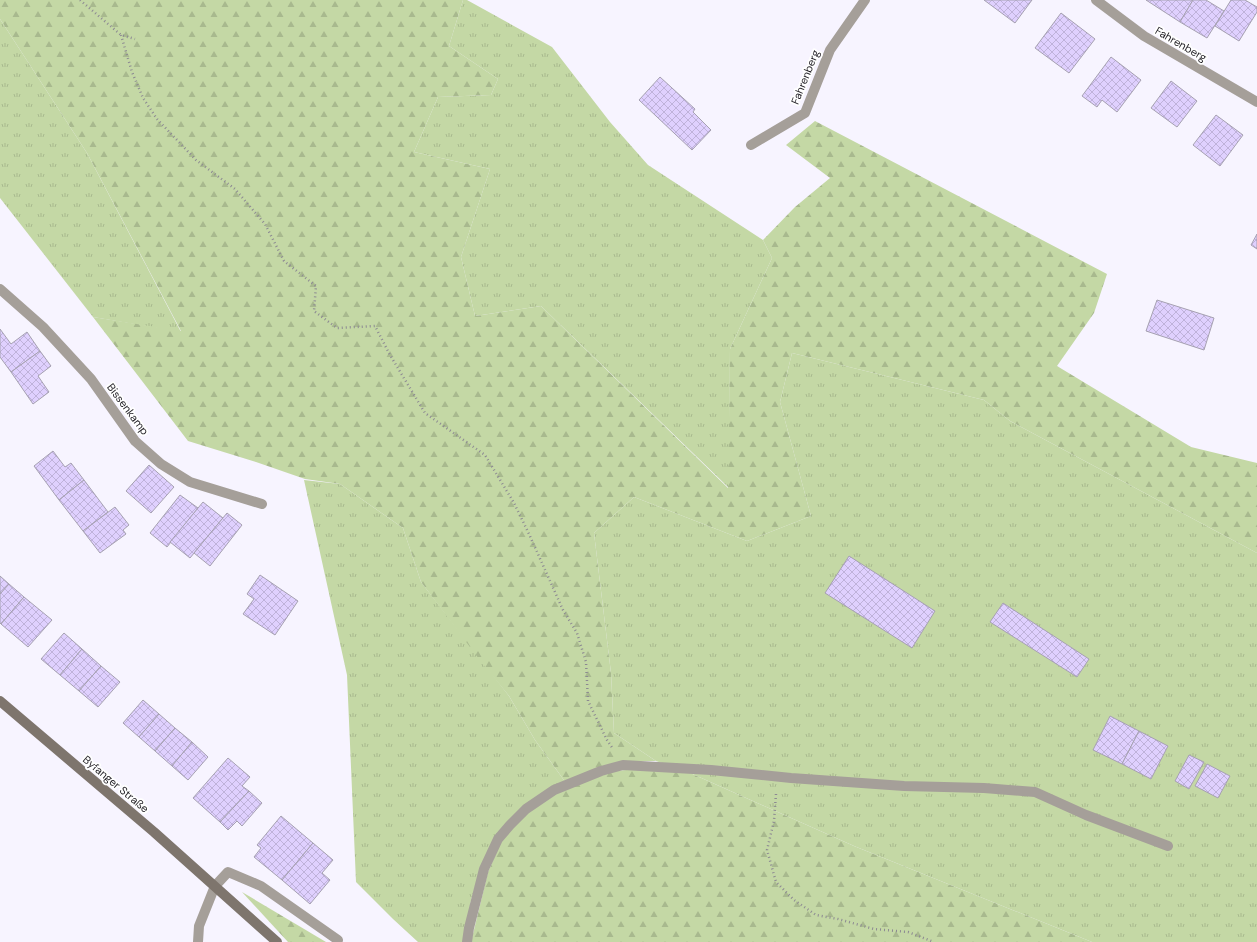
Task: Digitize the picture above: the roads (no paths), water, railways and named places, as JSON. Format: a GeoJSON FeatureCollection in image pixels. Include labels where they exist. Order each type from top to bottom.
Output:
{"type":"FeatureCollection","features":[{"type":"Feature","properties":{"kind":"street","name":"Fahrenberg"},"geometry":{"type":"LineString","coordinates":[[751,144],[804,113],[830,50],[865,0]]}},
{"type":"Feature","properties":{"kind":"street","name":"Fahrenberg"},"geometry":{"type":"LineString","coordinates":[[1096,0],[1144,36],[1257,102]]}},
{"type":"Feature","properties":{"kind":"street","name":"Bissenkamp"},"geometry":{"type":"LineString","coordinates":[[0,289],[43,326],[91,379],[136,441],[161,464],[190,482],[262,504]]}},
{"type":"Feature","properties":{"kind":"street","name":"Byfanger Straße"},"geometry":{"type":"LineString","coordinates":[[0,701],[148,827],[277,942]]}},
{"type":"Feature","properties":{"kind":"street"},"geometry":{"type":"LineString","coordinates":[[467,942],[469,928],[484,869],[498,839],[510,825],[526,808],[554,790],[601,771],[624,766],[711,770],[904,786],[984,788],[1035,792],[1086,815],[1168,846]]}},
{"type":"Feature","properties":{"kind":"street"},"geometry":{"type":"LineString","coordinates":[[198,942],[198,926],[215,886],[228,872],[261,886],[340,941]]}}]}
